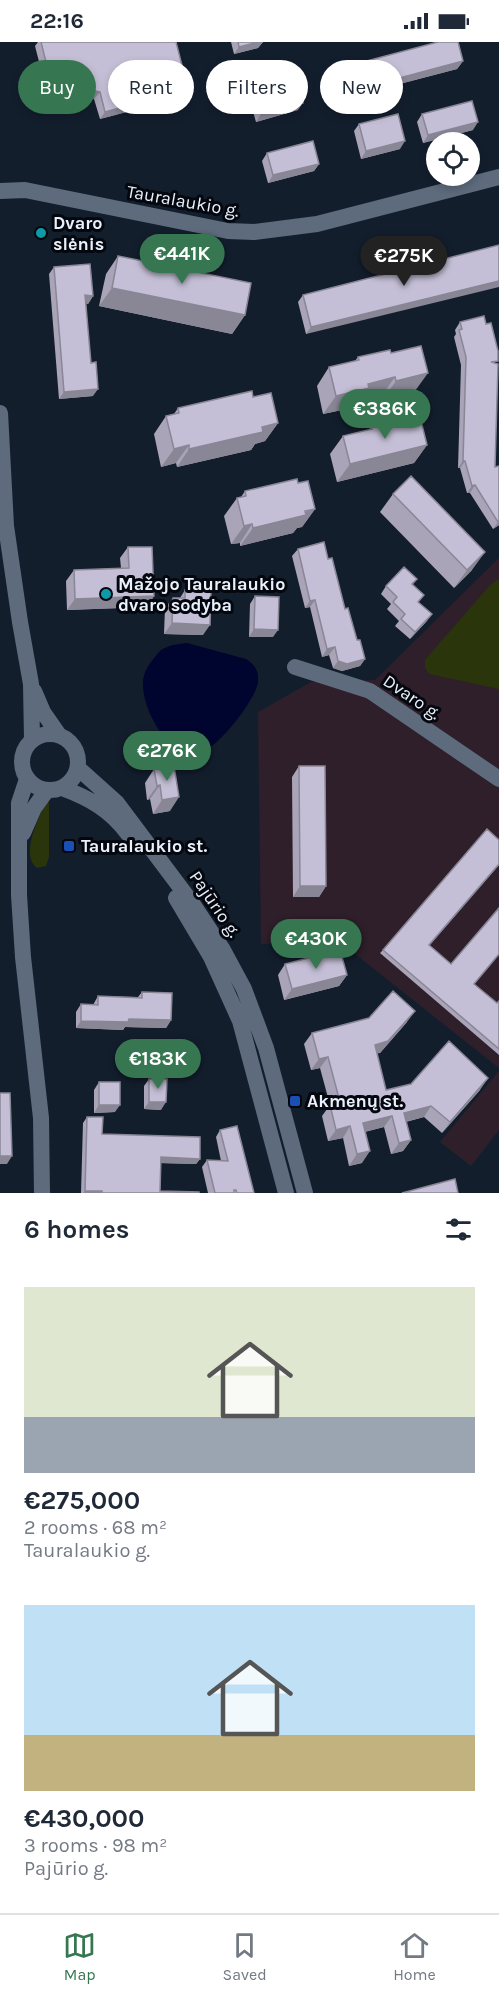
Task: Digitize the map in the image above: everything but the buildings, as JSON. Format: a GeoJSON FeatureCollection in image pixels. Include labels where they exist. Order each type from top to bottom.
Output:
{"type":"FeatureCollection","features":[{"type":"Feature","properties":{"kind":"main road","name":"Tauralaukio g."},"geometry":{"type":"LineString","coordinates":[[0,191],[25,190],[228,231],[254,232],[317,224],[499,177]]}},
{"type":"Feature","properties":{"kind":"main road","name":"Pajūrio g."},"geometry":{"type":"LineString","coordinates":[[0,413],[6,526],[31,684],[32,739],[22,754],[23,771],[27,779],[39,789],[54,789],[86,797],[108,811],[121,824],[174,896],[200,937],[240,1021],[285,1193]]}},
{"type":"Feature","properties":{"kind":"main road","name":"Dvaro g."},"geometry":{"type":"LineString","coordinates":[[295,667],[370,691],[499,779]]}},
{"type":"Feature","properties":{"kind":"main road","name":"Pajūrio g."},"geometry":{"type":"LineString","coordinates":[[31,684],[44,712],[59,735],[72,744],[76,751],[78,768],[117,802],[155,851],[223,950],[244,989],[266,1048],[305,1193]]}},
{"type":"Feature","properties":{"kind":"main road"},"geometry":{"type":"LineString","coordinates":[[32,739],[40,735],[59,735]]}},
{"type":"Feature","properties":{"kind":"main road"},"geometry":{"type":"LineString","coordinates":[[20,839],[34,808],[54,789],[69,783],[78,768]]}},
{"type":"Feature","properties":{"kind":"main road"},"geometry":{"type":"LineString","coordinates":[[27,779],[19,803],[19,895],[23,957],[40,1118],[42,1193]]}},
{"type":"Feature","properties":{"kind":"shaded area"},"geometry":{"type":"Polygon","coordinates":[[[499,558],[499,1068],[340,942],[261,944],[258,712],[311,682],[375,680],[499,558]]]}},
{"type":"Feature","properties":{"kind":"shaded area"},"geometry":{"type":"Polygon","coordinates":[[[499,1071],[499,1130],[471,1166],[440,1142],[499,1071]]]}},
{"type":"Feature","properties":{"kind":"green space"},"geometry":{"type":"Polygon","coordinates":[[[499,579],[499,689],[429,674],[425,668],[425,660],[490,585],[499,579]]]}},
{"type":"Feature","properties":{"kind":"green space"},"geometry":{"type":"Polygon","coordinates":[[[49,802],[49,857],[46,866],[37,868],[32,862],[30,846],[38,819],[45,804],[49,802]]]}},
{"type":"Feature","properties":{"kind":"water"},"geometry":{"type":"Polygon","coordinates":[[[187,643],[246,659],[254,666],[258,675],[256,689],[247,706],[219,740],[206,749],[182,749],[166,739],[159,731],[149,711],[143,690],[146,671],[158,653],[170,646],[187,643]]]}},
{"type":"Feature","properties":{"kind":"place","name":"Dvaro slėnis"},"geometry":{"type":"Point","coordinates":[41,233]}},
{"type":"Feature","properties":{"kind":"place","name":"Mažojo Tauralaukio dvaro sodyba"},"geometry":{"type":"Point","coordinates":[106,594]}},
{"type":"Feature","properties":{"kind":"place","name":"Tauralaukio st."},"geometry":{"type":"Point","coordinates":[69,846]}},
{"type":"Feature","properties":{"kind":"place","name":"Akmenų st."},"geometry":{"type":"Point","coordinates":[295,1101]}}]}
